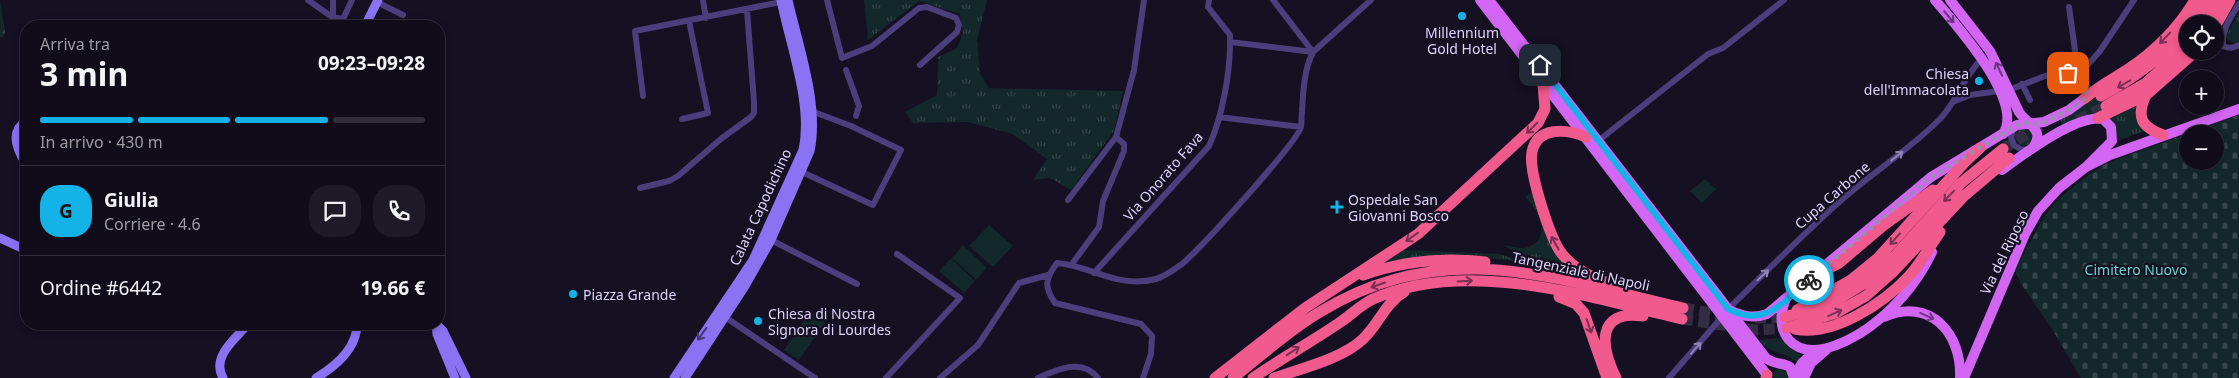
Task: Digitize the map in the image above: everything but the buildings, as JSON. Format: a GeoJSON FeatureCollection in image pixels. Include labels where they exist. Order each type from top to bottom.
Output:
{"type":"FeatureCollection","features":[{"type":"Feature","properties":{"kind":"highway"},"geometry":{"type":"LineString","coordinates":[[2085,98],[2101,84],[2128,69],[2147,55],[2179,23],[2195,0]]}},
{"type":"Feature","properties":{"kind":"highway"},"geometry":{"type":"LineString","coordinates":[[2198,15],[2207,0]]}},
{"type":"Feature","properties":{"kind":"highway"},"geometry":{"type":"LineString","coordinates":[[2210,15],[2219,0]]}},
{"type":"Feature","properties":{"kind":"highway"},"geometry":{"type":"LineString","coordinates":[[2222,15],[2230,0]]}},
{"type":"Feature","properties":{"kind":"highway"},"geometry":{"type":"LineString","coordinates":[[2179,39],[2154,63],[2104,101],[2146,83],[2179,54]]}},
{"type":"Feature","properties":{"kind":"highway"},"geometry":{"type":"LineString","coordinates":[[2098,118],[2146,95],[2186,60]]}},
{"type":"Feature","properties":{"kind":"highway"},"geometry":{"type":"LineString","coordinates":[[1215,378],[1235,373],[1292,317],[1418,234],[1538,123],[1545,109],[1543,84]]}},
{"type":"Feature","properties":{"kind":"highway"},"geometry":{"type":"LineString","coordinates":[[2146,95],[2140,113],[2143,123],[2151,131],[2163,135]]}},
{"type":"Feature","properties":{"kind":"highway"},"geometry":{"type":"LineString","coordinates":[[1586,137],[1571,132],[1555,131],[1540,137],[1533,148],[1532,164],[1551,236],[1561,253],[1585,274],[1655,302]]}},
{"type":"Feature","properties":{"kind":"highway"},"geometry":{"type":"LineString","coordinates":[[1787,324],[1864,271],[1980,148]]}},
{"type":"Feature","properties":{"kind":"highway"},"geometry":{"type":"LineString","coordinates":[[1787,324],[1836,313],[1866,296],[1893,272],[2004,153],[1967,168],[1921,198],[1839,263],[1812,277]]}},
{"type":"Feature","properties":{"kind":"highway"},"geometry":{"type":"LineString","coordinates":[[1787,324],[1819,330],[1837,324],[1866,310],[1911,274],[1940,232]]}},
{"type":"Feature","properties":{"kind":"highway"},"geometry":{"type":"LineString","coordinates":[[1339,286],[1389,267],[1442,259],[1491,262],[1547,276]]}},
{"type":"Feature","properties":{"kind":"highway","name":"Tangenziale di Napoli"},"geometry":{"type":"LineString","coordinates":[[1235,373],[1318,313],[1352,294],[1389,281],[1428,272],[1462,268],[1498,269],[1547,276],[1655,302],[1683,314]]}},
{"type":"Feature","properties":{"kind":"highway","name":"Tangenziale di Napoli"},"geometry":{"type":"LineString","coordinates":[[1253,378],[1371,300],[1417,286],[1465,280],[1504,282],[1552,289],[1683,314]]}},
{"type":"Feature","properties":{"kind":"highway"},"geometry":{"type":"LineString","coordinates":[[1504,282],[1569,301],[1580,308],[1589,325],[1607,378]]}},
{"type":"Feature","properties":{"kind":"highway","name":"Tangenziale di Napoli"},"geometry":{"type":"LineString","coordinates":[[1321,362],[1360,341],[1394,298],[1417,286]]}},
{"type":"Feature","properties":{"kind":"highway"},"geometry":{"type":"LineString","coordinates":[[1616,378],[1604,345],[1607,329],[1614,321],[1630,315],[1683,314]]}},
{"type":"Feature","properties":{"kind":"highway"},"geometry":{"type":"LineString","coordinates":[[1253,378],[1266,372],[1321,362]]}},
{"type":"Feature","properties":{"kind":"highway"},"geometry":{"type":"LineString","coordinates":[[1274,378],[1321,362]]}},
{"type":"Feature","properties":{"kind":"main road"},"geometry":{"type":"LineString","coordinates":[[1480,0],[1491,6],[1598,140],[1725,313],[1767,377]]}},
{"type":"Feature","properties":{"kind":"main road"},"geometry":{"type":"LineString","coordinates":[[1935,0],[1983,58],[2019,112],[2036,129],[2038,137],[2031,148]]}},
{"type":"Feature","properties":{"kind":"main road"},"geometry":{"type":"LineString","coordinates":[[1950,0],[1990,51],[2004,90],[2009,120],[2002,134]]}},
{"type":"Feature","properties":{"kind":"main road"},"geometry":{"type":"LineString","coordinates":[[368,20],[377,1]]}},
{"type":"Feature","properties":{"kind":"main road","name":"Calata Capodichino"},"geometry":{"type":"LineString","coordinates":[[685,378],[767,238],[802,172],[813,136],[810,113],[784,1]]}},
{"type":"Feature","properties":{"kind":"main road"},"geometry":{"type":"LineString","coordinates":[[1491,6],[1543,84],[1725,313],[1766,358],[1776,364],[1784,364],[1790,367],[1797,378]]}},
{"type":"Feature","properties":{"kind":"main road"},"geometry":{"type":"LineString","coordinates":[[1725,313],[1760,316],[1785,301],[1931,177],[2017,125],[2044,122],[2061,114],[2085,98]]}},
{"type":"Feature","properties":{"kind":"main road","name":"Via del Riposo"},"geometry":{"type":"LineString","coordinates":[[1964,378],[2025,234],[2038,211],[2059,188],[2086,167],[2110,155],[2239,109]]}},
{"type":"Feature","properties":{"kind":"main road","name":"Calata Capodichino"},"geometry":{"type":"LineString","coordinates":[[767,238],[803,150],[810,113]]}},
{"type":"Feature","properties":{"kind":"main road"},"geometry":{"type":"LineString","coordinates":[[2061,114],[2057,119],[2058,126],[2064,129],[2070,128]]}},
{"type":"Feature","properties":{"kind":"main road"},"geometry":{"type":"LineString","coordinates":[[1881,318],[1916,278],[1925,265],[1940,232],[1962,205],[1987,182],[2046,138],[2098,118],[2109,123],[2112,131],[2112,141],[2086,167]]}},
{"type":"Feature","properties":{"kind":"main road"},"geometry":{"type":"LineString","coordinates":[[20,126],[15,141],[20,151]]}},
{"type":"Feature","properties":{"kind":"main road"},"geometry":{"type":"LineString","coordinates":[[0,238],[20,247]]}},
{"type":"Feature","properties":{"kind":"main road"},"geometry":{"type":"LineString","coordinates":[[1785,301],[1781,316],[1788,338],[1800,348],[1816,351],[1829,348]]}},
{"type":"Feature","properties":{"kind":"main road"},"geometry":{"type":"LineString","coordinates":[[1797,378],[1829,348],[1881,318],[1898,312],[1912,311],[1938,321],[1946,328],[1955,343],[1960,362],[1960,378]]}},
{"type":"Feature","properties":{"kind":"main road","name":"Calata Capodichino"},"geometry":{"type":"LineString","coordinates":[[674,378],[722,314]]}},
{"type":"Feature","properties":{"kind":"main road"},"geometry":{"type":"LineString","coordinates":[[223,378],[219,366],[220,358],[243,330]]}},
{"type":"Feature","properties":{"kind":"main road"},"geometry":{"type":"LineString","coordinates":[[316,378],[344,356],[352,343],[355,330]]}},
{"type":"Feature","properties":{"kind":"main road"},"geometry":{"type":"LineString","coordinates":[[437,330],[437,334],[466,378]]}},
{"type":"Feature","properties":{"kind":"main road"},"geometry":{"type":"LineString","coordinates":[[1797,378],[1803,362],[1816,351]]}},
{"type":"Feature","properties":{"kind":"main road"},"geometry":{"type":"LineString","coordinates":[[450,354],[455,378]]}},
{"type":"Feature","properties":{"kind":"main road"},"geometry":{"type":"LineString","coordinates":[[1767,377],[1770,368],[1776,364]]}},
{"type":"Feature","properties":{"kind":"street"},"geometry":{"type":"LineString","coordinates":[[308,0],[332,17],[344,19],[352,0]]}},
{"type":"Feature","properties":{"kind":"street"},"geometry":{"type":"LineString","coordinates":[[332,20],[333,0]]}},
{"type":"Feature","properties":{"kind":"street"},"geometry":{"type":"LineString","coordinates":[[703,0],[706,18]]}},
{"type":"Feature","properties":{"kind":"street"},"geometry":{"type":"LineString","coordinates":[[828,0],[842,58],[872,46],[919,8],[927,7],[956,18],[959,25],[957,32],[920,65]]}},
{"type":"Feature","properties":{"kind":"street"},"geometry":{"type":"LineString","coordinates":[[1068,200],[1116,137],[1134,70],[1144,0]]}},
{"type":"Feature","properties":{"kind":"street"},"geometry":{"type":"LineString","coordinates":[[1209,0],[1208,7],[1230,35],[1230,42],[1313,52]]}},
{"type":"Feature","properties":{"kind":"street"},"geometry":{"type":"LineString","coordinates":[[1273,0],[1313,52]]}},
{"type":"Feature","properties":{"kind":"street"},"geometry":{"type":"LineString","coordinates":[[940,378],[978,345],[1019,283],[1048,274],[1057,263],[1072,264],[1112,280],[1130,282],[1157,279],[1182,264],[1269,169],[1301,128],[1308,64],[1313,52],[1370,0]]}},
{"type":"Feature","properties":{"kind":"street"},"geometry":{"type":"LineString","coordinates":[[1598,140],[1708,54],[1723,48],[1784,0]]}},
{"type":"Feature","properties":{"kind":"street"},"geometry":{"type":"LineString","coordinates":[[1955,101],[1970,95],[2004,90],[2045,76],[2078,72],[2094,59],[2134,0]]}},
{"type":"Feature","properties":{"kind":"street"},"geometry":{"type":"LineString","coordinates":[[377,1],[403,15]]}},
{"type":"Feature","properties":{"kind":"street"},"geometry":{"type":"LineString","coordinates":[[643,96],[635,31],[747,10],[784,1]]}},
{"type":"Feature","properties":{"kind":"street"},"geometry":{"type":"LineString","coordinates":[[2239,4],[2222,38],[2223,46],[2227,48],[2231,49],[2239,45]]}},
{"type":"Feature","properties":{"kind":"street"},"geometry":{"type":"LineString","coordinates":[[2070,7],[2078,72],[2087,86],[2085,98]]}},
{"type":"Feature","properties":{"kind":"street"},"geometry":{"type":"LineString","coordinates":[[640,188],[670,181],[678,176],[722,138],[751,117],[754,102],[747,10]]}},
{"type":"Feature","properties":{"kind":"street"},"geometry":{"type":"LineString","coordinates":[[682,119],[708,113],[689,21]]}},
{"type":"Feature","properties":{"kind":"street","name":"Via Onorato Fava"},"geometry":{"type":"LineString","coordinates":[[1094,273],[1208,146],[1219,117],[1230,42]]}},
{"type":"Feature","properties":{"kind":"street","name":"Cupa Carbone"},"geometry":{"type":"LineString","coordinates":[[1669,378],[1725,313],[1839,202],[1911,145],[1940,119],[1955,101],[1973,68],[1983,58]]}},
{"type":"Feature","properties":{"kind":"street"},"geometry":{"type":"LineString","coordinates":[[846,70],[858,106],[856,116]]}},
{"type":"Feature","properties":{"kind":"street"},"geometry":{"type":"LineString","coordinates":[[2022,84],[2030,100]]}},
{"type":"Feature","properties":{"kind":"street"},"geometry":{"type":"LineString","coordinates":[[802,172],[873,205],[901,150],[851,126],[810,113]]}},
{"type":"Feature","properties":{"kind":"street"},"geometry":{"type":"LineString","coordinates":[[1219,117],[1301,128]]}},
{"type":"Feature","properties":{"kind":"street"},"geometry":{"type":"LineString","coordinates":[[2017,125],[2011,132],[2012,141],[2018,148],[2027,150],[2031,148]]}},
{"type":"Feature","properties":{"kind":"street"},"geometry":{"type":"LineString","coordinates":[[1072,264],[1099,228],[1103,201],[1124,151],[1124,144],[1116,137]]}},
{"type":"Feature","properties":{"kind":"street"},"geometry":{"type":"LineString","coordinates":[[767,238],[857,284]]}},
{"type":"Feature","properties":{"kind":"street"},"geometry":{"type":"LineString","coordinates":[[886,378],[960,298],[897,254]]}},
{"type":"Feature","properties":{"kind":"street"},"geometry":{"type":"LineString","coordinates":[[1048,274],[1047,292],[1055,303],[1141,324],[1152,336],[1151,354],[1143,378]]}},
{"type":"Feature","properties":{"kind":"street"},"geometry":{"type":"LineString","coordinates":[[722,314],[815,378]]}},
{"type":"Feature","properties":{"kind":"street"},"geometry":{"type":"LineString","coordinates":[[1038,378],[1059,368],[1080,366],[1095,374],[1098,378]]}},
{"type":"Feature","properties":{"kind":"green space"},"geometry":{"type":"Polygon","coordinates":[[[0,0],[5,32],[3,37],[0,37],[0,0]]]}},
{"type":"Feature","properties":{"kind":"green space"},"geometry":{"type":"Polygon","coordinates":[[[864,0],[987,0],[977,40],[980,74],[989,88],[1123,91],[1114,131],[1071,190],[1050,178],[1033,180],[1047,159],[1012,134],[968,122],[913,123],[905,112],[937,95],[938,57],[957,48],[963,33],[960,14],[919,1],[868,40],[864,0]]]}},
{"type":"Feature","properties":{"kind":"green space"},"geometry":{"type":"Polygon","coordinates":[[[2239,12],[2239,42],[2233,43],[2227,39],[2227,35],[2239,12]]]}},
{"type":"Feature","properties":{"kind":"green space"},"geometry":{"type":"Polygon","coordinates":[[[2102,87],[2101,99],[2106,107],[2101,113],[2090,114],[2062,125],[2060,119],[2102,87]]]}},
{"type":"Feature","properties":{"kind":"green space"},"geometry":{"type":"Polygon","coordinates":[[[2136,106],[2145,131],[2115,141],[2116,129],[2110,119],[2136,106]]]}},
{"type":"Feature","properties":{"kind":"green space","name":"Cimitero Nuovo"},"geometry":{"type":"Polygon","coordinates":[[[2239,115],[2239,378],[2081,378],[2052,329],[2021,284],[2015,270],[2045,215],[2063,195],[2107,163],[2179,137],[2179,170],[2224,170],[2224,125],[2212,125],[2239,115]]]}},
{"type":"Feature","properties":{"kind":"green space"},"geometry":{"type":"Polygon","coordinates":[[[2024,128],[2032,133],[2033,137],[2028,145],[2024,146],[2016,141],[2015,137],[2020,129],[2024,128]]]}},
{"type":"Feature","properties":{"kind":"green space"},"geometry":{"type":"Polygon","coordinates":[[[1705,179],[1716,189],[1702,203],[1690,191],[1705,179]]]}},
{"type":"Feature","properties":{"kind":"green space"},"geometry":{"type":"Polygon","coordinates":[[[1532,192],[1575,272],[1503,246],[1525,248],[1534,244],[1539,239],[1541,224],[1539,217],[1525,197],[1532,192]]]}},
{"type":"Feature","properties":{"kind":"green space"},"geometry":{"type":"Polygon","coordinates":[[[989,225],[1013,246],[993,267],[969,246],[989,225]]]}},
{"type":"Feature","properties":{"kind":"green space"},"geometry":{"type":"Polygon","coordinates":[[[963,245],[987,268],[976,280],[952,258],[963,245]]]}},
{"type":"Feature","properties":{"kind":"green space"},"geometry":{"type":"Polygon","coordinates":[[[1404,250],[1499,254],[1537,266],[1507,260],[1451,255],[1423,256],[1383,263],[1404,250]]]}},
{"type":"Feature","properties":{"kind":"green space"},"geometry":{"type":"Polygon","coordinates":[[[951,258],[975,281],[964,293],[939,271],[951,258]]]}},
{"type":"Feature","properties":{"kind":"green space"},"geometry":{"type":"Polygon","coordinates":[[[810,311],[825,322],[799,360],[784,350],[810,311]]]}},
{"type":"Feature","properties":{"kind":"green space"},"geometry":{"type":"Polygon","coordinates":[[[1780,338],[1790,349],[1801,355],[1796,362],[1787,356],[1773,351],[1759,340],[1780,338]]]}},
{"type":"Feature","properties":{"kind":"green space"},"geometry":{"type":"Polygon","coordinates":[[[1778,369],[1785,371],[1788,378],[1772,378],[1774,372],[1778,369]]]}},
{"type":"Feature","properties":{"kind":"tunnel"},"geometry":{"type":"LineString","coordinates":[[2078,120],[2106,106]]}},
{"type":"Feature","properties":{"kind":"tunnel"},"geometry":{"type":"LineString","coordinates":[[2003,149],[2043,124]]}},
{"type":"Feature","properties":{"kind":"tunnel"},"geometry":{"type":"LineString","coordinates":[[1683,308],[1729,316]]}},
{"type":"Feature","properties":{"kind":"tunnel"},"geometry":{"type":"LineString","coordinates":[[1755,318],[1785,317]]}},
{"type":"Feature","properties":{"kind":"tunnel"},"geometry":{"type":"LineString","coordinates":[[1682,319],[1755,330],[1787,328]]}},
{"type":"Feature","properties":{"kind":"way so far"},"geometry":{"type":"LineString","coordinates":[[1809,280],[1931,177],[1992,142],[2017,125],[2021,123],[2039,124],[2069,110],[2085,98],[2087,86],[2078,72],[2068,73]]}},
{"type":"Feature","properties":{"kind":"place","name":"Millennium Gold Hotel"},"geometry":{"type":"Point","coordinates":[1462,16]}},
{"type":"Feature","properties":{"kind":"place","name":"Chiesa dell'Immacolata"},"geometry":{"type":"Point","coordinates":[1979,81]}},
{"type":"Feature","properties":{"kind":"place","name":"Ospedale San Giovanni Bosco"},"geometry":{"type":"Point","coordinates":[1337,207]}},
{"type":"Feature","properties":{"kind":"place","name":"Piazza Grande"},"geometry":{"type":"Point","coordinates":[573,294]}},
{"type":"Feature","properties":{"kind":"place","name":"Chiesa di Nostra Signora di Lourdes"},"geometry":{"type":"Point","coordinates":[758,321]}},
{"type":"Feature","properties":{"kind":"route"},"geometry":{"type":"LineString","coordinates":[[1540,65],[1728,309],[1745,316],[1753,317],[1767,314],[1809,280]]}}]}
